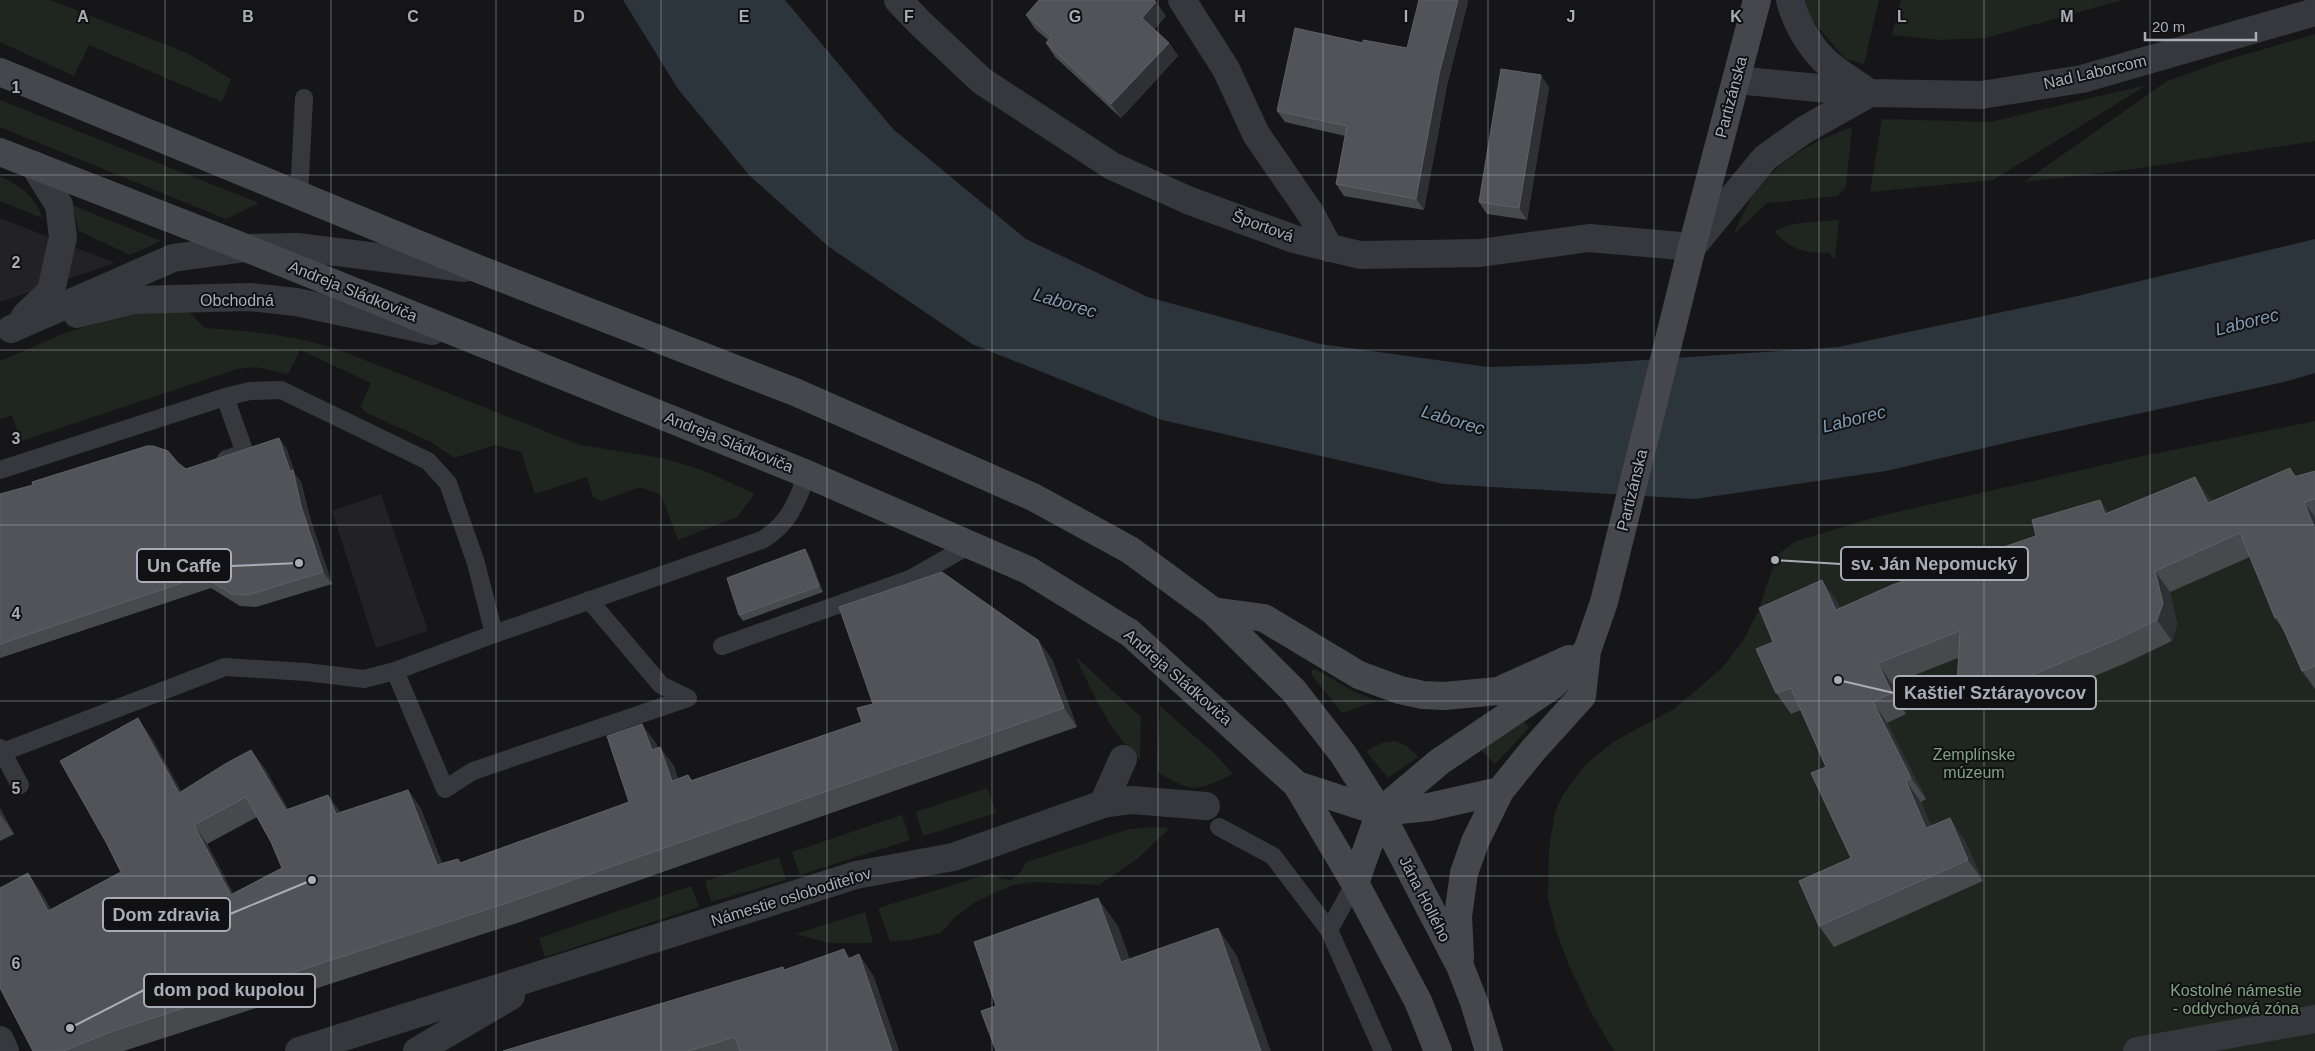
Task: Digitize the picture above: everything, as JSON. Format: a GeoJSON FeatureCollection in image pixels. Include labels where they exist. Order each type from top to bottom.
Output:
{"type":"FeatureCollection","features":[{"type":"Feature","properties":{"kind":"street","name":"Športová"},"geometry":{"type":"LineString","coordinates":[[898,0],[918,22],[982,81],[1112,166],[1190,201],[1294,238],[1360,255],[1480,253],[1589,238],[1692,247]]}},
{"type":"Feature","properties":{"kind":"street"},"geometry":{"type":"LineString","coordinates":[[1182,0],[1226,69],[1256,134],[1311,214],[1329,248]]}},
{"type":"Feature","properties":{"kind":"street","name":"Partizánska"},"geometry":{"type":"LineString","coordinates":[[1380,812],[1439,762],[1552,686],[1587,651],[1604,602],[1692,247],[1757,0]]}},
{"type":"Feature","properties":{"kind":"street"},"geometry":{"type":"LineString","coordinates":[[1692,247],[1765,158],[1804,130],[1870,93],[1825,61],[1805,34],[1792,10],[1790,0]]}},
{"type":"Feature","properties":{"kind":"street","name":"Nad Laborcom"},"geometry":{"type":"LineString","coordinates":[[1736,80],[1870,93],[1981,95],[2082,79],[2315,12]]}},
{"type":"Feature","properties":{"kind":"street"},"geometry":{"type":"LineString","coordinates":[[0,72],[481,270],[795,392],[1033,497],[1130,550],[1213,611],[1264,618],[1359,675],[1400,690],[1423,695],[1444,696],[1498,691],[1587,651]]}},
{"type":"Feature","properties":{"kind":"street","name":"Andreja Sládkoviča"},"geometry":{"type":"LineString","coordinates":[[0,152],[246,248],[807,474],[1028,570],[1130,633],[1297,784],[1355,883]]}},
{"type":"Feature","properties":{"kind":"street"},"geometry":{"type":"LineString","coordinates":[[5,331],[51,291],[63,237],[59,205],[34,165]]}},
{"type":"Feature","properties":{"kind":"street"},"geometry":{"type":"LineString","coordinates":[[5,331],[173,258],[246,248],[297,247],[481,270]]}},
{"type":"Feature","properties":{"kind":"street","name":"Obchodná"},"geometry":{"type":"LineString","coordinates":[[5,331],[134,300],[250,297],[296,302],[475,340]]}},
{"type":"Feature","properties":{"kind":"street","name":"Jána Hollého"},"geometry":{"type":"LineString","coordinates":[[1213,611],[1294,691],[1343,754],[1380,812],[1460,966],[1474,1002],[1489,1051]]}},
{"type":"Feature","properties":{"kind":"street"},"geometry":{"type":"LineString","coordinates":[[1460,966],[1458,916],[1464,873],[1475,842],[1500,791],[1534,749],[1582,696],[1587,651]]}},
{"type":"Feature","properties":{"kind":"street"},"geometry":{"type":"LineString","coordinates":[[1103,804],[1123,759]]}},
{"type":"Feature","properties":{"kind":"street"},"geometry":{"type":"LineString","coordinates":[[1297,784],[1380,812],[1429,807],[1500,791]]}},
{"type":"Feature","properties":{"kind":"street","name":"Námestie osloboditeľov"},"geometry":{"type":"LineString","coordinates":[[299,1051],[856,875],[953,857],[1103,804],[1132,800],[1213,816]]}},
{"type":"Feature","properties":{"kind":"street"},"geometry":{"type":"LineString","coordinates":[[1380,812],[1355,883],[1418,1001],[1438,1051]]}},
{"type":"Feature","properties":{"kind":"street","name":"Námestie osloboditeľov"},"geometry":{"type":"LineString","coordinates":[[417,1051],[474,1016],[566,967]]}},
{"type":"Feature","properties":{"kind":"street"},"geometry":{"type":"LineString","coordinates":[[2137,1051],[2315,1019]]}},
{"type":"Feature","properties":{"kind":"street"},"geometry":{"type":"LineString","coordinates":[[0,1040],[6,1051]]}},
{"type":"Feature","properties":{"kind":"lane"},"geometry":{"type":"LineString","coordinates":[[299,196],[304,98]]}},
{"type":"Feature","properties":{"kind":"lane"},"geometry":{"type":"LineString","coordinates":[[0,470],[225,397],[250,391],[282,390],[428,461],[448,483],[476,563],[494,634]]}},
{"type":"Feature","properties":{"kind":"lane"},"geometry":{"type":"LineString","coordinates":[[211,463],[245,453],[225,397]]}},
{"type":"Feature","properties":{"kind":"lane"},"geometry":{"type":"LineString","coordinates":[[20,784],[2,750],[225,666],[306,672],[364,679],[395,672],[494,634],[762,540],[777,531],[797,502],[807,474]]}},
{"type":"Feature","properties":{"kind":"lane"},"geometry":{"type":"LineString","coordinates":[[722,646],[910,579],[970,545]]}},
{"type":"Feature","properties":{"kind":"lane"},"geometry":{"type":"LineString","coordinates":[[395,672],[445,789],[473,771],[688,698],[661,685],[589,600]]}},
{"type":"Feature","properties":{"kind":"lane"},"geometry":{"type":"LineString","coordinates":[[1213,816],[1272,856],[1329,930],[1383,1051]]}},
{"type":"Feature","properties":{"kind":"lane"},"geometry":{"type":"LineString","coordinates":[[1329,930],[1355,883]]}},
{"type":"Feature","properties":{"kind":"shaded area"},"geometry":{"type":"Polygon","coordinates":[[[0,218],[115,263],[0,302],[0,218]]]}},
{"type":"Feature","properties":{"kind":"shaded area"},"geometry":{"type":"Polygon","coordinates":[[[381,494],[428,631],[376,648],[332,511],[381,494]]]}},
{"type":"Feature","properties":{"kind":"green space"},"geometry":{"type":"Polygon","coordinates":[[[0,0],[50,0],[187,53],[231,79],[222,102],[89,45],[74,76],[0,42],[0,0]]]}},
{"type":"Feature","properties":{"kind":"green space"},"geometry":{"type":"Polygon","coordinates":[[[1802,0],[1879,0],[1864,64],[1844,58],[1807,14],[1802,0]]]}},
{"type":"Feature","properties":{"kind":"green space"},"geometry":{"type":"Polygon","coordinates":[[[1901,0],[2122,0],[1986,38],[1939,40],[1892,35],[1901,0]]]}},
{"type":"Feature","properties":{"kind":"green space"},"geometry":{"type":"Polygon","coordinates":[[[2315,34],[2315,141],[2141,168],[2024,182],[2167,81],[2226,60],[2315,34]]]}},
{"type":"Feature","properties":{"kind":"green space"},"geometry":{"type":"Polygon","coordinates":[[[2147,85],[1993,180],[1870,192],[1882,119],[1990,122],[2147,85]]]}},
{"type":"Feature","properties":{"kind":"green space"},"geometry":{"type":"Polygon","coordinates":[[[0,100],[259,203],[226,219],[0,127],[0,100]]]}},
{"type":"Feature","properties":{"kind":"green space"},"geometry":{"type":"Polygon","coordinates":[[[1852,127],[1846,187],[1837,196],[1767,203],[1733,235],[1752,197],[1772,173],[1809,146],[1852,127]]]}},
{"type":"Feature","properties":{"kind":"green space"},"geometry":{"type":"Polygon","coordinates":[[[0,176],[14,184],[31,198],[42,218],[0,201],[0,176]]]}},
{"type":"Feature","properties":{"kind":"green space"},"geometry":{"type":"Polygon","coordinates":[[[72,205],[161,241],[130,255],[79,231],[72,205]]]}},
{"type":"Feature","properties":{"kind":"green space"},"geometry":{"type":"Polygon","coordinates":[[[1839,220],[1835,260],[1829,253],[1805,251],[1792,246],[1774,231],[1792,224],[1839,220]]]}},
{"type":"Feature","properties":{"kind":"green space"},"geometry":{"type":"Polygon","coordinates":[[[147,308],[186,309],[205,328],[270,334],[334,348],[580,445],[662,458],[705,471],[755,494],[737,517],[678,540],[661,495],[640,487],[602,501],[593,497],[587,477],[535,494],[521,452],[495,445],[454,458],[431,442],[367,413],[360,407],[371,383],[300,350],[288,374],[256,367],[237,369],[21,441],[12,415],[0,419],[0,361],[65,333],[147,308]]]}},
{"type":"Feature","properties":{"kind":"green space","name":"Zemplínske múzeum"},"geometry":{"type":"Polygon","coordinates":[[[2315,421],[2315,1051],[1614,1051],[1591,1012],[1568,963],[1557,933],[1548,898],[1549,849],[1555,812],[1562,796],[1585,765],[1613,742],[1674,709],[1722,668],[1743,641],[1759,609],[1777,555],[1796,541],[1880,516],[2143,456],[2315,421]]]}},
{"type":"Feature","properties":{"kind":"green space"},"geometry":{"type":"Polygon","coordinates":[[[1075,656],[1141,717],[1140,760],[1110,724],[1075,656]]]}},
{"type":"Feature","properties":{"kind":"green space"},"geometry":{"type":"Polygon","coordinates":[[[1315,669],[1353,691],[1377,701],[1342,713],[1311,674],[1312,670],[1315,669]]]}},
{"type":"Feature","properties":{"kind":"green space"},"geometry":{"type":"Polygon","coordinates":[[[1160,706],[1216,755],[1233,774],[1195,788],[1179,784],[1157,772],[1160,706]]]}},
{"type":"Feature","properties":{"kind":"green space"},"geometry":{"type":"Polygon","coordinates":[[[1519,722],[1525,722],[1529,728],[1495,764],[1480,749],[1519,722]]]}},
{"type":"Feature","properties":{"kind":"green space"},"geometry":{"type":"Polygon","coordinates":[[[1395,741],[1407,746],[1418,757],[1388,778],[1366,751],[1382,743],[1395,741]]]}},
{"type":"Feature","properties":{"kind":"green space"},"geometry":{"type":"Polygon","coordinates":[[[987,788],[996,813],[923,836],[916,812],[987,788]]]}},
{"type":"Feature","properties":{"kind":"green space"},"geometry":{"type":"Polygon","coordinates":[[[902,815],[910,840],[800,875],[792,852],[902,815]]]}},
{"type":"Feature","properties":{"kind":"green space"},"geometry":{"type":"Polygon","coordinates":[[[1170,828],[1137,859],[1099,885],[1033,882],[1010,886],[975,902],[954,918],[941,933],[910,940],[890,941],[878,908],[992,873],[1001,879],[1011,880],[1021,872],[1026,862],[1130,829],[1170,828]]]}},
{"type":"Feature","properties":{"kind":"green space"},"geometry":{"type":"Polygon","coordinates":[[[779,857],[786,880],[711,902],[705,881],[779,857]]]}},
{"type":"Feature","properties":{"kind":"green space"},"geometry":{"type":"Polygon","coordinates":[[[691,886],[699,907],[545,957],[539,938],[691,886]]]}},
{"type":"Feature","properties":{"kind":"green space"},"geometry":{"type":"Polygon","coordinates":[[[865,912],[873,943],[829,943],[796,934],[865,912]]]}},
{"type":"Feature","properties":{"kind":"water","name":"Laborec"},"geometry":{"type":"Polygon","coordinates":[[[623,0],[785,0],[893,129],[1026,239],[1148,297],[1320,344],[1488,367],[1584,364],[1838,347],[2073,297],[2315,239],[2315,373],[2284,382],[2031,437],[1886,471],[1695,499],[1444,484],[1162,420],[972,344],[829,247],[749,175],[678,89],[623,0]]]}},
{"type":"Feature","properties":{"kind":"building"},"geometry":{"type":"Polygon","coordinates":[[[1039,0],[1154,0],[1156,2],[1142,18],[1169,43],[1111,104],[1046,43],[1051,37],[1026,15],[1039,0]]]}},
{"type":"Feature","properties":{"kind":"building"},"geometry":{"type":"Polygon","coordinates":[[[1419,0],[1458,0],[1439,74],[1416,199],[1336,184],[1347,126],[1277,111],[1295,28],[1363,43],[1363,40],[1407,48],[1419,0]]]}},
{"type":"Feature","properties":{"kind":"building"},"geometry":{"type":"Polygon","coordinates":[[[1501,69],[1541,75],[1519,208],[1479,202],[1501,69]]]}},
{"type":"Feature","properties":{"kind":"building"},"geometry":{"type":"Polygon","coordinates":[[[279,438],[290,471],[293,470],[301,506],[323,572],[248,595],[232,594],[202,576],[0,644],[0,494],[33,485],[32,482],[147,446],[168,451],[186,469],[279,438]]]}},
{"type":"Feature","properties":{"kind":"building"},"geometry":{"type":"Polygon","coordinates":[[[2290,468],[2294,477],[2315,471],[2315,499],[2304,502],[2315,529],[2315,666],[2302,671],[2278,617],[2275,618],[2240,533],[2155,571],[2163,603],[2157,620],[2111,642],[1998,689],[1978,681],[1957,686],[1960,631],[1878,663],[1892,693],[1873,702],[1911,778],[1906,781],[1926,828],[1950,818],[1968,860],[1819,926],[1799,881],[1851,858],[1811,773],[1826,767],[1791,688],[1776,693],[1756,649],[1773,642],[1759,608],[1822,580],[1836,610],[1892,585],[2036,536],[2032,520],[2100,500],[2105,514],[2195,477],[2208,503],[2290,468]]]}},
{"type":"Feature","properties":{"kind":"building"},"geometry":{"type":"Polygon","coordinates":[[[805,549],[819,586],[739,615],[727,578],[805,549]]]}},
{"type":"Feature","properties":{"kind":"building"},"geometry":{"type":"Polygon","coordinates":[[[942,572],[1038,640],[1064,708],[510,902],[113,1031],[63,1051],[33,1051],[0,988],[0,888],[28,873],[48,911],[121,872],[60,761],[138,718],[179,793],[251,750],[286,810],[328,795],[336,814],[408,790],[437,865],[458,859],[460,863],[629,802],[607,736],[642,724],[652,750],[660,747],[672,781],[688,775],[691,781],[862,722],[857,708],[873,704],[839,607],[942,572]],[[246,797],[194,825],[231,895],[282,868],[271,842],[246,797]]]}},
{"type":"Feature","properties":{"kind":"building"},"geometry":{"type":"Polygon","coordinates":[[[1098,898],[1121,962],[1218,928],[1261,1051],[996,1051],[981,1011],[996,1006],[974,942],[1098,898]]]}},
{"type":"Feature","properties":{"kind":"building"},"geometry":{"type":"Polygon","coordinates":[[[844,949],[848,959],[859,954],[892,1051],[740,1051],[735,1037],[688,1051],[503,1051],[783,967],[784,970],[844,949]]]}},
{"type":"Feature","properties":{"kind":"place","name":"sv. Ján Nepomucký"},"geometry":{"type":"Point","coordinates":[1775,560]}},
{"type":"Feature","properties":{"kind":"place","name":"Un Caffe"},"geometry":{"type":"Point","coordinates":[299,563]}},
{"type":"Feature","properties":{"kind":"place","name":"Kaštieľ Sztárayovcov"},"geometry":{"type":"Point","coordinates":[1838,680]}},
{"type":"Feature","properties":{"kind":"place","name":"Dom zdravia"},"geometry":{"type":"Point","coordinates":[312,880]}},
{"type":"Feature","properties":{"kind":"place","name":"dom pod kupolou"},"geometry":{"type":"Point","coordinates":[70,1028]}},
{"type":"Feature","properties":{"kind":"park label","name":"Kostolné námestie - oddychová zóna"},"geometry":{"type":"Point","coordinates":[2236,999]}}]}
